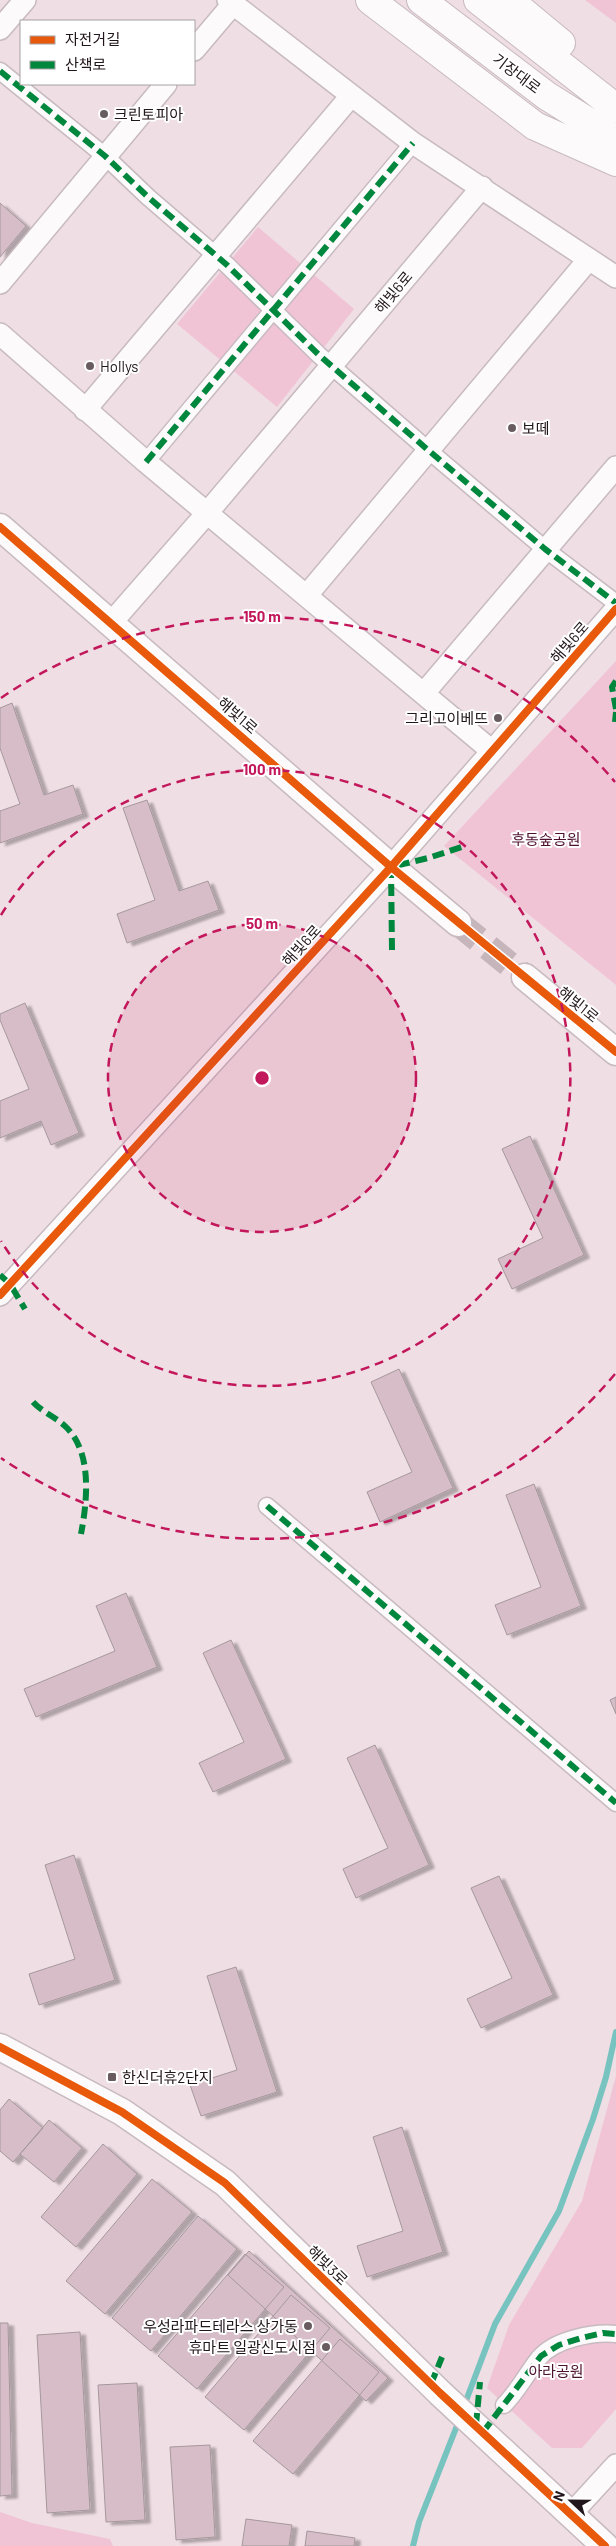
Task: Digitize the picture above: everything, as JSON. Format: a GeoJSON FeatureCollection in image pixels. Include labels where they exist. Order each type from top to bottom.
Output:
{"type":"FeatureCollection","features":[{"type":"Feature","properties":{"kind":"main road"},"geometry":{"type":"LineString","coordinates":[[370,0],[535,126],[616,162]]}},
{"type":"Feature","properties":{"kind":"main road","name":"기장대로"},"geometry":{"type":"LineString","coordinates":[[421,0],[547,96],[616,140]]}},
{"type":"Feature","properties":{"kind":"main road"},"geometry":{"type":"LineString","coordinates":[[478,0],[616,108]]}},
{"type":"Feature","properties":{"kind":"main road"},"geometry":{"type":"LineString","coordinates":[[509,0],[616,89]]}},
{"type":"Feature","properties":{"kind":"street"},"geometry":{"type":"LineString","coordinates":[[0,29],[25,0]]}},
{"type":"Feature","properties":{"kind":"street"},"geometry":{"type":"LineString","coordinates":[[195,49],[230,2],[413,143],[616,276]]}},
{"type":"Feature","properties":{"kind":"street"},"geometry":{"type":"LineString","coordinates":[[0,71],[105,156],[148,197],[217,256],[331,365],[428,450],[545,549],[616,604]]}},
{"type":"Feature","properties":{"kind":"street"},"geometry":{"type":"LineString","coordinates":[[0,283],[165,85]]}},
{"type":"Feature","properties":{"kind":"street"},"geometry":{"type":"LineString","coordinates":[[85,410],[351,96]]}},
{"type":"Feature","properties":{"kind":"street"},"geometry":{"type":"LineString","coordinates":[[146,462],[413,143]]}},
{"type":"Feature","properties":{"kind":"street","name":"해빛6로"},"geometry":{"type":"LineString","coordinates":[[111,623],[208,512],[482,187]]}},
{"type":"Feature","properties":{"kind":"street"},"geometry":{"type":"LineString","coordinates":[[307,595],[589,259]]}},
{"type":"Feature","properties":{"kind":"street"},"geometry":{"type":"LineString","coordinates":[[0,334],[146,462],[492,751]]}},
{"type":"Feature","properties":{"kind":"street"},"geometry":{"type":"LineString","coordinates":[[424,693],[616,467]]}},
{"type":"Feature","properties":{"kind":"street","name":"해빛1로"},"geometry":{"type":"LineString","coordinates":[[0,527],[458,923]]}},
{"type":"Feature","properties":{"kind":"street","name":"해빛6로"},"geometry":{"type":"LineString","coordinates":[[3,1285],[391,867],[616,609]]}},
{"type":"Feature","properties":{"kind":"street","name":"해빛1로"},"geometry":{"type":"LineString","coordinates":[[525,978],[616,1052]]}},
{"type":"Feature","properties":{"kind":"street"},"geometry":{"type":"LineString","coordinates":[[266,1506],[616,1803]]}},
{"type":"Feature","properties":{"kind":"street","name":"해빛3로"},"geometry":{"type":"LineString","coordinates":[[0,2047],[122,2112],[225,2183],[440,2392],[572,2513],[605,2546]]}},
{"type":"Feature","properties":{"kind":"street"},"geometry":{"type":"LineString","coordinates":[[504,2405],[541,2356],[559,2345],[581,2338],[603,2333],[616,2334]]}},
{"type":"Feature","properties":{"kind":"street"},"geometry":{"type":"LineString","coordinates":[[572,2513],[616,2465]]}},
{"type":"Feature","properties":{"kind":"green space"},"geometry":{"type":"Polygon","coordinates":[[[585,0],[616,0],[616,23],[585,0]]]}},
{"type":"Feature","properties":{"kind":"green space"},"geometry":{"type":"Polygon","coordinates":[[[258,227],[354,309],[277,407],[177,324],[258,227]]]}},
{"type":"Feature","properties":{"kind":"green space","name":"후동숲공원"},"geometry":{"type":"Polygon","coordinates":[[[616,661],[616,985],[444,846],[616,661]]]}},
{"type":"Feature","properties":{"kind":"green space","name":"아라공원"},"geometry":{"type":"Polygon","coordinates":[[[616,2076],[616,2409],[582,2448],[552,2448],[487,2388],[509,2325],[582,2201],[616,2076]]]}},
{"type":"Feature","properties":{"kind":"green space"},"geometry":{"type":"Polygon","coordinates":[[[0,2512],[32,2523],[110,2539],[113,2546],[0,2546],[0,2512]]]}},
{"type":"Feature","properties":{"kind":"building"},"geometry":{"type":"Polygon","coordinates":[[[0,203],[26,226],[0,257],[0,203]]]}},
{"type":"Feature","properties":{"kind":"building"},"geometry":{"type":"Polygon","coordinates":[[[12,703],[44,795],[73,785],[83,814],[0,843],[0,811],[20,804],[0,748],[0,708],[12,703]]]}},
{"type":"Feature","properties":{"kind":"building"},"geometry":{"type":"Polygon","coordinates":[[[147,800],[179,891],[208,881],[219,910],[127,943],[117,914],[155,900],[123,808],[147,800]]]}},
{"type":"Feature","properties":{"kind":"building"},"geometry":{"type":"Polygon","coordinates":[[[25,1003],[79,1133],[51,1145],[41,1121],[0,1138],[0,1101],[29,1089],[0,1020],[0,1014],[25,1003]]]}},
{"type":"Feature","properties":{"kind":"building"},"geometry":{"type":"Polygon","coordinates":[[[530,1136],[584,1255],[512,1289],[498,1259],[543,1238],[502,1149],[530,1136]]]}},
{"type":"Feature","properties":{"kind":"building"},"geometry":{"type":"Polygon","coordinates":[[[399,1369],[453,1488],[380,1522],[367,1492],[412,1472],[371,1382],[399,1369]]]}},
{"type":"Feature","properties":{"kind":"building"},"geometry":{"type":"Polygon","coordinates":[[[534,1484],[581,1606],[507,1635],[495,1605],[541,1587],[506,1495],[534,1484]]]}},
{"type":"Feature","properties":{"kind":"building"},"geometry":{"type":"Polygon","coordinates":[[[126,1593],[157,1667],[36,1717],[24,1689],[115,1651],[96,1606],[126,1593]]]}},
{"type":"Feature","properties":{"kind":"building"},"geometry":{"type":"Polygon","coordinates":[[[231,1640],[286,1759],[213,1792],[199,1763],[244,1742],[203,1653],[231,1640]]]}},
{"type":"Feature","properties":{"kind":"building"},"geometry":{"type":"Polygon","coordinates":[[[616,1697],[616,1714],[610,1700],[616,1697]]]}},
{"type":"Feature","properties":{"kind":"building"},"geometry":{"type":"Polygon","coordinates":[[[375,1745],[429,1865],[356,1898],[343,1869],[388,1848],[347,1758],[375,1745]]]}},
{"type":"Feature","properties":{"kind":"building"},"geometry":{"type":"Polygon","coordinates":[[[74,1855],[115,1980],[39,2005],[29,1974],[75,1959],[45,1865],[74,1855]]]}},
{"type":"Feature","properties":{"kind":"building"},"geometry":{"type":"Polygon","coordinates":[[[499,1876],[553,1995],[481,2028],[467,1999],[512,1978],[471,1888],[499,1876]]]}},
{"type":"Feature","properties":{"kind":"building"},"geometry":{"type":"Polygon","coordinates":[[[236,1967],[277,2092],[201,2116],[190,2085],[237,2070],[207,1976],[236,1967]]]}},
{"type":"Feature","properties":{"kind":"building"},"geometry":{"type":"Polygon","coordinates":[[[9,2099],[43,2128],[13,2162],[0,2151],[0,2110],[9,2099]]]}},
{"type":"Feature","properties":{"kind":"building"},"geometry":{"type":"Polygon","coordinates":[[[49,2120],[82,2148],[54,2182],[20,2154],[49,2120]]]}},
{"type":"Feature","properties":{"kind":"building"},"geometry":{"type":"Polygon","coordinates":[[[402,2127],[443,2252],[367,2277],[357,2246],[403,2231],[373,2137],[402,2127]]]}},
{"type":"Feature","properties":{"kind":"building"},"geometry":{"type":"Polygon","coordinates":[[[103,2144],[137,2174],[76,2247],[41,2217],[103,2144]]]}},
{"type":"Feature","properties":{"kind":"building"},"geometry":{"type":"Polygon","coordinates":[[[152,2179],[192,2212],[105,2314],[66,2281],[152,2179]]]}},
{"type":"Feature","properties":{"kind":"building"},"geometry":{"type":"Polygon","coordinates":[[[198,2216],[237,2249],[151,2351],[112,2318],[198,2216]]]}},
{"type":"Feature","properties":{"kind":"building","name":"우성라파드테라스 상가동"},"geometry":{"type":"Polygon","coordinates":[[[249,2251],[388,2378],[366,2401],[228,2275],[249,2251]]]}},
{"type":"Feature","properties":{"kind":"building"},"geometry":{"type":"Polygon","coordinates":[[[245,2254],[284,2287],[197,2389],[158,2356],[245,2254]]]}},
{"type":"Feature","properties":{"kind":"building"},"geometry":{"type":"Polygon","coordinates":[[[291,2295],[330,2328],[244,2430],[205,2397],[291,2295]]]}},
{"type":"Feature","properties":{"kind":"building"},"geometry":{"type":"Polygon","coordinates":[[[0,2323],[8,2323],[12,2495],[0,2496],[0,2323]]]}},
{"type":"Feature","properties":{"kind":"building"},"geometry":{"type":"Polygon","coordinates":[[[80,2332],[90,2510],[47,2513],[37,2335],[80,2332]]]}},
{"type":"Feature","properties":{"kind":"building"},"geometry":{"type":"Polygon","coordinates":[[[340,2339],[379,2372],[293,2474],[253,2441],[340,2339]]]}},
{"type":"Feature","properties":{"kind":"building"},"geometry":{"type":"Polygon","coordinates":[[[137,2383],[145,2520],[106,2522],[98,2385],[137,2383]]]}},
{"type":"Feature","properties":{"kind":"building"},"geometry":{"type":"Polygon","coordinates":[[[210,2445],[215,2537],[176,2540],[170,2447],[210,2445]]]}},
{"type":"Feature","properties":{"kind":"building"},"geometry":{"type":"Polygon","coordinates":[[[246,2519],[292,2525],[289,2546],[242,2546],[246,2519]]]}},
{"type":"Feature","properties":{"kind":"building"},"geometry":{"type":"Polygon","coordinates":[[[307,2531],[355,2538],[354,2546],[305,2546],[307,2531]]]}},
{"type":"Feature","properties":{"kind":"waterway"},"geometry":{"type":"LineString","coordinates":[[464,2406],[495,2324],[559,2211],[593,2119],[606,2077],[616,2032]]}},
{"type":"Feature","properties":{"kind":"waterway"},"geometry":{"type":"LineString","coordinates":[[413,2546],[419,2522],[460,2418]]}},
{"type":"Feature","properties":{"kind":"tunnel"},"geometry":{"type":"LineString","coordinates":[[458,923],[525,977]]}},
{"type":"Feature","properties":{"kind":"marked path"},"geometry":{"type":"LineString","coordinates":[[0,71],[105,156],[148,197],[227,265],[319,355],[428,450],[545,549],[616,603]]}},
{"type":"Feature","properties":{"kind":"marked path"},"geometry":{"type":"LineString","coordinates":[[146,462],[413,143]]}},
{"type":"Feature","properties":{"kind":"marked path"},"geometry":{"type":"LineString","coordinates":[[616,681],[612,687],[616,709]]}},
{"type":"Feature","properties":{"kind":"marked path"},"geometry":{"type":"LineString","coordinates":[[615,722],[616,712]]}},
{"type":"Feature","properties":{"kind":"marked path"},"geometry":{"type":"LineString","coordinates":[[392,950],[391,867],[465,846]]}},
{"type":"Feature","properties":{"kind":"marked path"},"geometry":{"type":"LineString","coordinates":[[0,1275],[10,1284],[25,1309]]}},
{"type":"Feature","properties":{"kind":"marked path"},"geometry":{"type":"LineString","coordinates":[[33,1402],[66,1427],[75,1438],[81,1450],[86,1478],[85,1507],[81,1534]]}},
{"type":"Feature","properties":{"kind":"marked path"},"geometry":{"type":"LineString","coordinates":[[267,1506],[616,1803]]}},
{"type":"Feature","properties":{"kind":"marked path"},"geometry":{"type":"LineString","coordinates":[[483,2432],[541,2356],[559,2345],[581,2338],[603,2333],[616,2334]]}},
{"type":"Feature","properties":{"kind":"marked path"},"geometry":{"type":"LineString","coordinates":[[431,2384],[442,2357]]}},
{"type":"Feature","properties":{"kind":"marked path"},"geometry":{"type":"LineString","coordinates":[[476,2425],[480,2382]]}},
{"type":"Feature","properties":{"kind":"cycle path"},"geometry":{"type":"LineString","coordinates":[[0,527],[391,867],[616,1052]]}},
{"type":"Feature","properties":{"kind":"cycle path"},"geometry":{"type":"LineString","coordinates":[[0,1295],[391,867],[616,609]]}},
{"type":"Feature","properties":{"kind":"cycle path"},"geometry":{"type":"LineString","coordinates":[[0,2047],[122,2112],[225,2183],[440,2393],[605,2546]]}},
{"type":"Feature","properties":{"kind":"place","name":"크린토피아"},"geometry":{"type":"Point","coordinates":[104,114]}},
{"type":"Feature","properties":{"kind":"place","name":"Hollys"},"geometry":{"type":"Point","coordinates":[90,366]}},
{"type":"Feature","properties":{"kind":"place","name":"보떼"},"geometry":{"type":"Point","coordinates":[512,428]}},
{"type":"Feature","properties":{"kind":"place","name":"그리고이베뜨"},"geometry":{"type":"Point","coordinates":[498,718]}},
{"type":"Feature","properties":{"kind":"place","name":"한신더휴2단지"},"geometry":{"type":"Point","coordinates":[112,2077]}},
{"type":"Feature","properties":{"kind":"place","name":"우성라파드테라스 상가동"},"geometry":{"type":"Point","coordinates":[308,2326]}},
{"type":"Feature","properties":{"kind":"place","name":"휴마트 일광신도시점"},"geometry":{"type":"Point","coordinates":[326,2347]}}]}
